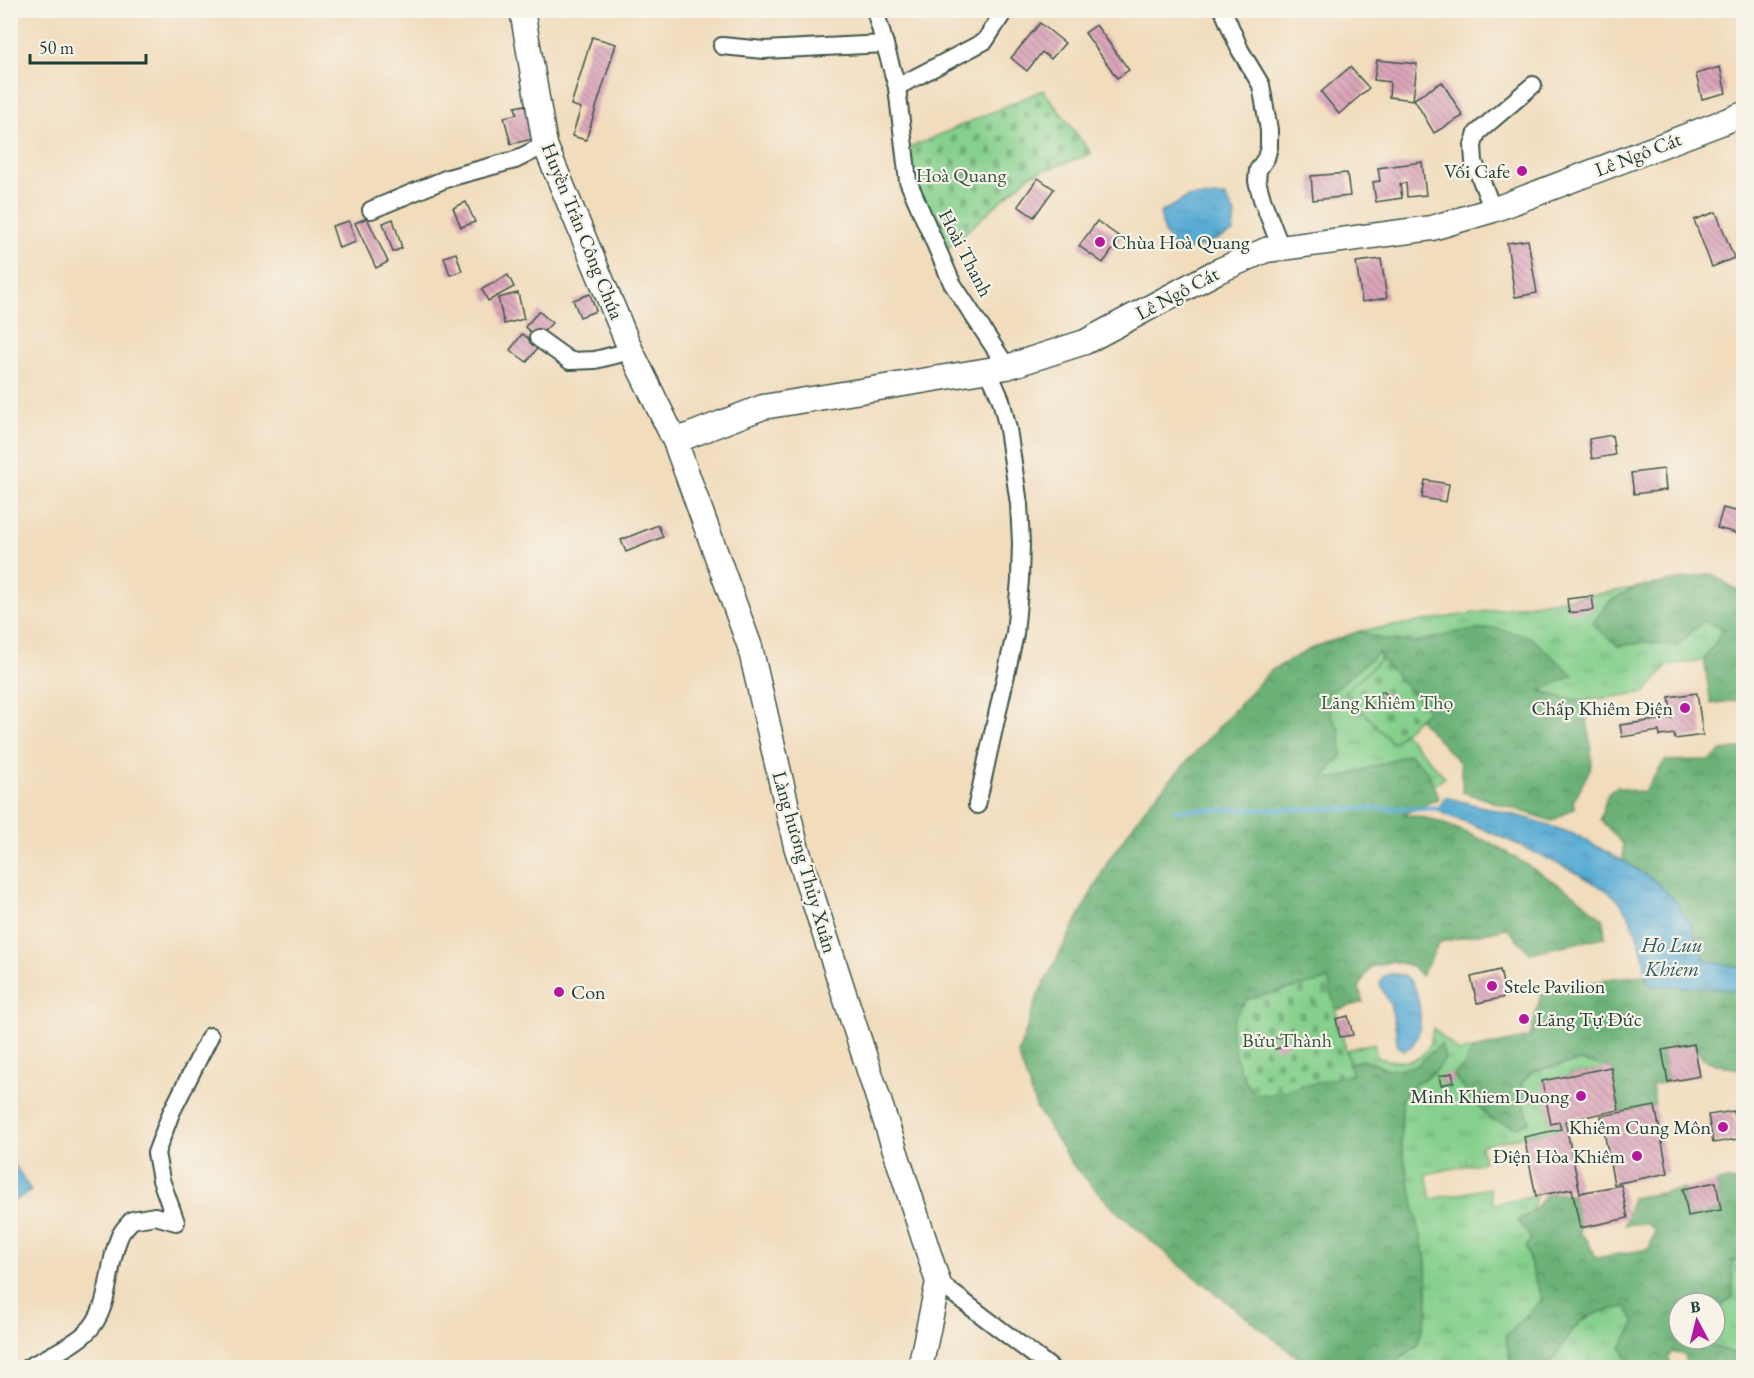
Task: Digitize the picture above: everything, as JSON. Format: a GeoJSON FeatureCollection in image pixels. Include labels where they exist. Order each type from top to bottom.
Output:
{"type":"FeatureCollection","features":[{"type":"Feature","properties":{"kind":"street","name":"Huyền Trân Công Chúa"},"geometry":{"type":"LineString","coordinates":[[522,10],[545,145],[632,351],[675,441]]}},
{"type":"Feature","properties":{"kind":"street","name":"Hoài Thanh"},"geometry":{"type":"LineString","coordinates":[[875,10],[897,87],[908,181],[952,283],[998,369],[1001,400],[1008,429],[1019,504],[1020,580],[1015,634],[977,805]]}},
{"type":"Feature","properties":{"kind":"street"},"geometry":{"type":"LineString","coordinates":[[897,87],[985,41],[1005,10]]}},
{"type":"Feature","properties":{"kind":"street"},"geometry":{"type":"LineString","coordinates":[[1223,10],[1240,50],[1261,85],[1269,130],[1269,147],[1266,158],[1258,170],[1257,181],[1281,248]]}},
{"type":"Feature","properties":{"kind":"street"},"geometry":{"type":"LineString","coordinates":[[722,46],[764,50],[885,44]]}},
{"type":"Feature","properties":{"kind":"street"},"geometry":{"type":"LineString","coordinates":[[1493,210],[1474,162],[1473,145],[1476,133],[1533,84]]}},
{"type":"Feature","properties":{"kind":"street","name":"Lê Ngô Cát"},"geometry":{"type":"LineString","coordinates":[[675,441],[763,407],[998,369],[1085,342],[1216,272],[1266,250],[1432,228],[1493,210],[1743,114]]}},
{"type":"Feature","properties":{"kind":"street"},"geometry":{"type":"LineString","coordinates":[[371,210],[448,178],[515,160],[545,145]]}},
{"type":"Feature","properties":{"kind":"street"},"geometry":{"type":"LineString","coordinates":[[538,338],[570,361],[595,360],[632,351]]}},
{"type":"Feature","properties":{"kind":"street","name":"Làng hương Thủy Xuân"},"geometry":{"type":"LineString","coordinates":[[675,441],[750,647],[796,846],[938,1282]]}},
{"type":"Feature","properties":{"kind":"street"},"geometry":{"type":"LineString","coordinates":[[27,1368],[58,1352],[87,1332],[101,1312],[119,1236],[132,1220],[156,1216],[176,1222],[161,1180],[156,1153],[171,1113],[210,1036]]}},
{"type":"Feature","properties":{"kind":"street"},"geometry":{"type":"LineString","coordinates":[[920,1368],[938,1282],[1051,1368]]}},
{"type":"Feature","properties":{"kind":"green space","name":"Hoà Quang"},"geometry":{"type":"Polygon","coordinates":[[[1043,90],[1092,154],[1030,175],[946,250],[916,191],[911,147],[1043,90]]]}},
{"type":"Feature","properties":{"kind":"green space"},"geometry":{"type":"Polygon","coordinates":[[[1711,574],[1744,594],[1743,699],[1711,704],[1704,660],[1724,629],[1703,621],[1677,646],[1647,642],[1618,646],[1592,624],[1609,602],[1634,588],[1711,574]]]}},
{"type":"Feature","properties":{"kind":"green space"},"geometry":{"type":"Polygon","coordinates":[[[1634,588],[1609,602],[1618,646],[1646,642],[1677,646],[1703,621],[1725,629],[1704,660],[1668,665],[1646,692],[1585,701],[1563,698],[1539,690],[1573,675],[1458,632],[1417,642],[1380,639],[1360,631],[1634,588]]]}},
{"type":"Feature","properties":{"kind":"green space"},"geometry":{"type":"Polygon","coordinates":[[[1494,628],[1530,637],[1573,675],[1540,691],[1563,698],[1585,701],[1592,759],[1590,769],[1573,802],[1575,808],[1552,821],[1463,792],[1460,763],[1419,719],[1428,710],[1381,659],[1379,652],[1326,696],[1331,715],[1339,730],[1342,755],[1322,779],[1340,778],[1409,754],[1427,771],[1439,798],[1404,814],[1435,820],[1493,844],[1574,894],[1603,919],[1605,937],[1530,953],[1507,928],[1440,942],[1421,976],[1412,966],[1392,961],[1371,967],[1359,988],[1363,1002],[1336,1010],[1328,980],[1248,999],[1352,1074],[1350,1064],[1362,1060],[1387,1070],[1416,1066],[1441,1044],[1445,1059],[1435,1072],[1415,1084],[1402,1097],[1401,1144],[1426,1261],[1428,1311],[1417,1346],[1387,1367],[1310,1367],[1181,1266],[1114,1209],[1072,1164],[1036,1107],[1018,1054],[1038,995],[1108,861],[1149,803],[1270,671],[1314,647],[1360,631],[1380,639],[1417,642],[1458,632],[1494,628]]]}},
{"type":"Feature","properties":{"kind":"green space"},"geometry":{"type":"Polygon","coordinates":[[[1379,651],[1381,659],[1345,692],[1392,743],[1404,733],[1445,777],[1434,786],[1427,771],[1322,780],[1342,755],[1339,730],[1331,716],[1326,696],[1379,651]]]}},
{"type":"Feature","properties":{"kind":"green space","name":"Lăng Khiêm Thọ"},"geometry":{"type":"Polygon","coordinates":[[[1381,659],[1428,710],[1392,743],[1345,692],[1381,659]]]}},
{"type":"Feature","properties":{"kind":"green space"},"geometry":{"type":"Polygon","coordinates":[[[1743,748],[1743,968],[1713,962],[1703,957],[1654,880],[1623,861],[1623,844],[1600,819],[1608,794],[1617,787],[1643,793],[1665,761],[1710,760],[1722,751],[1743,748]]]}},
{"type":"Feature","properties":{"kind":"green space"},"geometry":{"type":"Polygon","coordinates":[[[1646,975],[1647,982],[1651,986],[1719,988],[1743,992],[1743,1070],[1703,1059],[1694,1045],[1662,1051],[1668,1082],[1652,1085],[1655,1106],[1620,1112],[1610,1067],[1581,1061],[1532,1071],[1521,1084],[1529,1122],[1516,1127],[1490,1119],[1453,1075],[1465,1065],[1473,1049],[1530,1037],[1541,995],[1614,978],[1646,975]]]}},
{"type":"Feature","properties":{"kind":"green space","name":"Bửu Thành"},"geometry":{"type":"Polygon","coordinates":[[[1328,980],[1352,1074],[1268,1095],[1254,1093],[1240,1071],[1231,1035],[1231,1027],[1239,1010],[1248,999],[1328,980]]]}},
{"type":"Feature","properties":{"kind":"green space"},"geometry":{"type":"Polygon","coordinates":[[[1433,1028],[1459,1052],[1473,1049],[1465,1065],[1453,1076],[1472,1096],[1529,1122],[1521,1084],[1532,1071],[1581,1061],[1611,1067],[1543,1081],[1551,1123],[1559,1122],[1561,1129],[1481,1145],[1484,1162],[1426,1174],[1431,1199],[1490,1188],[1493,1204],[1536,1196],[1531,1213],[1531,1239],[1526,1249],[1542,1300],[1506,1336],[1511,1367],[1387,1367],[1417,1346],[1426,1261],[1401,1144],[1402,1097],[1415,1084],[1435,1072],[1445,1059],[1441,1044],[1416,1066],[1387,1070],[1362,1060],[1350,1064],[1346,1050],[1374,1043],[1377,1057],[1396,1061],[1416,1059],[1426,1051],[1433,1028]]]}},
{"type":"Feature","properties":{"kind":"green space"},"geometry":{"type":"Polygon","coordinates":[[[1743,1181],[1743,1260],[1732,1261],[1733,1296],[1727,1302],[1727,1291],[1667,1291],[1667,1351],[1672,1351],[1668,1358],[1672,1367],[1631,1367],[1621,1348],[1635,1324],[1627,1307],[1586,1318],[1571,1332],[1551,1363],[1511,1367],[1506,1336],[1542,1300],[1526,1248],[1531,1239],[1518,1220],[1531,1213],[1548,1193],[1573,1195],[1579,1233],[1588,1241],[1595,1258],[1649,1249],[1655,1229],[1645,1223],[1625,1225],[1632,1198],[1683,1189],[1689,1216],[1721,1210],[1716,1182],[1743,1181]]]}},
{"type":"Feature","properties":{"kind":"green space"},"geometry":{"type":"Polygon","coordinates":[[[1743,1260],[1743,1356],[1727,1351],[1727,1302],[1733,1296],[1732,1261],[1743,1260]]]}},
{"type":"Feature","properties":{"kind":"green space"},"geometry":{"type":"Polygon","coordinates":[[[1628,1307],[1635,1324],[1621,1348],[1631,1367],[1512,1368],[1551,1363],[1571,1332],[1581,1322],[1601,1312],[1628,1307]]]}},
{"type":"Feature","properties":{"kind":"green space"},"geometry":{"type":"Polygon","coordinates":[[[1672,1351],[1727,1351],[1743,1356],[1743,1367],[1687,1367],[1684,1354],[1672,1351]]]}},
{"type":"Feature","properties":{"kind":"water"},"geometry":{"type":"Polygon","coordinates":[[[1225,196],[1235,214],[1233,232],[1205,245],[1178,252],[1164,233],[1160,213],[1188,197],[1225,196]]]}},
{"type":"Feature","properties":{"kind":"water","name":"Ho Luu Khiem"},"geometry":{"type":"Polygon","coordinates":[[[1445,797],[1530,819],[1576,835],[1654,880],[1673,898],[1690,923],[1703,957],[1713,962],[1743,968],[1743,992],[1719,988],[1651,986],[1646,977],[1644,959],[1634,926],[1626,910],[1615,897],[1567,868],[1442,813],[1438,810],[1445,797]]]}},
{"type":"Feature","properties":{"kind":"water"},"geometry":{"type":"Polygon","coordinates":[[[1389,974],[1408,978],[1417,995],[1419,1029],[1411,1046],[1403,1050],[1397,1046],[1391,1007],[1380,984],[1382,978],[1389,974]]]}},
{"type":"Feature","properties":{"kind":"water"},"geometry":{"type":"Polygon","coordinates":[[[10,1157],[31,1191],[11,1203],[10,1203],[10,1157]]]}},
{"type":"Feature","properties":{"kind":"building"},"geometry":{"type":"Polygon","coordinates":[[[939,10],[988,10],[988,13],[940,18],[939,10]]]}},
{"type":"Feature","properties":{"kind":"building"},"geometry":{"type":"Polygon","coordinates":[[[1040,23],[1065,43],[1051,59],[1042,52],[1027,71],[1011,58],[1040,23]]]}},
{"type":"Feature","properties":{"kind":"building"},"geometry":{"type":"Polygon","coordinates":[[[1096,25],[1129,70],[1117,78],[1085,33],[1096,25]]]}},
{"type":"Feature","properties":{"kind":"building"},"geometry":{"type":"Polygon","coordinates":[[[592,37],[616,44],[586,140],[572,136],[581,108],[571,105],[592,37]]]}},
{"type":"Feature","properties":{"kind":"building"},"geometry":{"type":"Polygon","coordinates":[[[1377,60],[1417,64],[1413,100],[1389,97],[1390,82],[1374,80],[1377,60]]]}},
{"type":"Feature","properties":{"kind":"building"},"geometry":{"type":"Polygon","coordinates":[[[1350,67],[1369,88],[1339,114],[1321,92],[1350,67]]]}},
{"type":"Feature","properties":{"kind":"building"},"geometry":{"type":"Polygon","coordinates":[[[1720,67],[1726,93],[1702,99],[1696,74],[1720,67]]]}},
{"type":"Feature","properties":{"kind":"building"},"geometry":{"type":"Polygon","coordinates":[[[1442,82],[1463,116],[1434,133],[1414,99],[1442,82]]]}},
{"type":"Feature","properties":{"kind":"building"},"geometry":{"type":"Polygon","coordinates":[[[525,105],[533,139],[511,144],[504,117],[517,114],[515,107],[525,105]]]}},
{"type":"Feature","properties":{"kind":"building"},"geometry":{"type":"Polygon","coordinates":[[[1422,162],[1426,195],[1407,197],[1406,183],[1400,184],[1402,198],[1376,202],[1373,182],[1380,181],[1378,168],[1422,162]]]}},
{"type":"Feature","properties":{"kind":"building"},"geometry":{"type":"Polygon","coordinates":[[[1347,173],[1350,196],[1313,200],[1311,176],[1347,173]]]}},
{"type":"Feature","properties":{"kind":"building"},"geometry":{"type":"Polygon","coordinates":[[[1038,178],[1054,189],[1034,217],[1018,206],[1038,178]]]}},
{"type":"Feature","properties":{"kind":"building"},"geometry":{"type":"Polygon","coordinates":[[[466,202],[475,222],[461,227],[453,208],[466,202]]]}},
{"type":"Feature","properties":{"kind":"building"},"geometry":{"type":"Polygon","coordinates":[[[1716,212],[1734,258],[1712,267],[1694,220],[1716,212]]]}},
{"type":"Feature","properties":{"kind":"building"},"geometry":{"type":"Polygon","coordinates":[[[367,218],[388,262],[376,268],[355,223],[367,218]]]}},
{"type":"Feature","properties":{"kind":"building"},"geometry":{"type":"Polygon","coordinates":[[[393,219],[402,248],[393,252],[383,223],[393,219]]]}},
{"type":"Feature","properties":{"kind":"building"},"geometry":{"type":"Polygon","coordinates":[[[349,221],[356,242],[339,248],[332,226],[349,221]]]}},
{"type":"Feature","properties":{"kind":"building","name":"Chùa Hoà Quang"},"geometry":{"type":"Polygon","coordinates":[[[1097,221],[1121,238],[1103,263],[1079,246],[1097,221]]]}},
{"type":"Feature","properties":{"kind":"building"},"geometry":{"type":"Polygon","coordinates":[[[1528,240],[1537,293],[1515,297],[1507,243],[1528,240]]]}},
{"type":"Feature","properties":{"kind":"building"},"geometry":{"type":"Polygon","coordinates":[[[456,253],[462,271],[450,275],[444,257],[456,253]]]}},
{"type":"Feature","properties":{"kind":"building"},"geometry":{"type":"Polygon","coordinates":[[[1381,259],[1387,298],[1362,302],[1356,262],[1381,259]]]}},
{"type":"Feature","properties":{"kind":"building"},"geometry":{"type":"Polygon","coordinates":[[[508,275],[514,287],[488,301],[482,289],[508,275]]]}},
{"type":"Feature","properties":{"kind":"building"},"geometry":{"type":"Polygon","coordinates":[[[518,293],[524,319],[504,324],[498,298],[518,293]]]}},
{"type":"Feature","properties":{"kind":"building"},"geometry":{"type":"Polygon","coordinates":[[[590,294],[596,311],[580,317],[573,300],[590,294]]]}},
{"type":"Feature","properties":{"kind":"building"},"geometry":{"type":"Polygon","coordinates":[[[539,311],[552,323],[537,338],[525,327],[539,311]]]}},
{"type":"Feature","properties":{"kind":"building"},"geometry":{"type":"Polygon","coordinates":[[[522,334],[539,346],[527,362],[510,350],[522,334]]]}},
{"type":"Feature","properties":{"kind":"building"},"geometry":{"type":"Polygon","coordinates":[[[1612,435],[1615,455],[1592,459],[1589,439],[1612,435]]]}},
{"type":"Feature","properties":{"kind":"building"},"geometry":{"type":"Polygon","coordinates":[[[1664,469],[1666,490],[1634,494],[1631,473],[1664,469]]]}},
{"type":"Feature","properties":{"kind":"building"},"geometry":{"type":"Polygon","coordinates":[[[1425,480],[1449,484],[1446,502],[1422,498],[1425,480]]]}},
{"type":"Feature","properties":{"kind":"building"},"geometry":{"type":"Polygon","coordinates":[[[1723,508],[1744,513],[1744,535],[1717,528],[1723,508]]]}},
{"type":"Feature","properties":{"kind":"building"},"geometry":{"type":"Polygon","coordinates":[[[658,525],[663,537],[626,552],[621,540],[658,525]]]}},
{"type":"Feature","properties":{"kind":"building"},"geometry":{"type":"Polygon","coordinates":[[[1592,596],[1594,610],[1569,613],[1567,599],[1592,596]]]}},
{"type":"Feature","properties":{"kind":"building"},"geometry":{"type":"Polygon","coordinates":[[[1383,691],[1392,700],[1387,705],[1378,696],[1383,691]]]}},
{"type":"Feature","properties":{"kind":"building","name":"Chấp Khiêm Điện"},"geometry":{"type":"Polygon","coordinates":[[[1697,693],[1703,735],[1675,739],[1674,734],[1660,736],[1659,731],[1622,737],[1620,725],[1672,718],[1669,697],[1697,693]]]}},
{"type":"Feature","properties":{"kind":"building"},"geometry":{"type":"Polygon","coordinates":[[[1500,970],[1506,997],[1477,1003],[1471,977],[1500,970]]]}},
{"type":"Feature","properties":{"kind":"building"},"geometry":{"type":"Polygon","coordinates":[[[1348,1016],[1353,1035],[1340,1037],[1336,1019],[1348,1016]]]}},
{"type":"Feature","properties":{"kind":"building"},"geometry":{"type":"Polygon","coordinates":[[[1286,1036],[1288,1046],[1275,1049],[1272,1039],[1286,1036]]]}},
{"type":"Feature","properties":{"kind":"building"},"geometry":{"type":"Polygon","coordinates":[[[1694,1044],[1700,1076],[1668,1082],[1662,1050],[1694,1044]]]}},
{"type":"Feature","properties":{"kind":"building"},"geometry":{"type":"Polygon","coordinates":[[[1611,1067],[1619,1110],[1565,1121],[1580,1193],[1621,1185],[1628,1218],[1580,1228],[1572,1189],[1536,1196],[1524,1137],[1561,1129],[1559,1122],[1551,1124],[1542,1081],[1611,1067]]]}},
{"type":"Feature","properties":{"kind":"building"},"geometry":{"type":"Polygon","coordinates":[[[1452,1073],[1454,1082],[1441,1085],[1439,1076],[1452,1073]]]}},
{"type":"Feature","properties":{"kind":"building","name":"Điện Hòa Khiêm"},"geometry":{"type":"Polygon","coordinates":[[[1655,1106],[1668,1173],[1614,1184],[1601,1116],[1655,1106]]]}},
{"type":"Feature","properties":{"kind":"building","name":"Khiêm Cung Môn"},"geometry":{"type":"Polygon","coordinates":[[[1733,1111],[1738,1139],[1713,1143],[1708,1115],[1733,1111]]]}},
{"type":"Feature","properties":{"kind":"building"},"geometry":{"type":"Polygon","coordinates":[[[1716,1182],[1721,1210],[1688,1216],[1683,1189],[1716,1182]]]}},
{"type":"Feature","properties":{"kind":"building"},"geometry":{"type":"Polygon","coordinates":[[[1744,1268],[1744,1300],[1742,1300],[1737,1269],[1744,1268]]]}},
{"type":"Feature","properties":{"kind":"waterway"},"geometry":{"type":"LineString","coordinates":[[1175,810],[1439,808]]}},
{"type":"Feature","properties":{"kind":"place","name":"Vối Cafe"},"geometry":{"type":"Point","coordinates":[1522,171]}},
{"type":"Feature","properties":{"kind":"place","name":"Chùa Hoà Quang"},"geometry":{"type":"Point","coordinates":[1100,242]}},
{"type":"Feature","properties":{"kind":"place","name":"Chấp Khiêm Điện"},"geometry":{"type":"Point","coordinates":[1685,708]}},
{"type":"Feature","properties":{"kind":"place","name":"Stele Pavilion"},"geometry":{"type":"Point","coordinates":[1492,986]}},
{"type":"Feature","properties":{"kind":"place","name":"Con"},"geometry":{"type":"Point","coordinates":[559,992]}},
{"type":"Feature","properties":{"kind":"place","name":"Lăng Tự Đức"},"geometry":{"type":"Point","coordinates":[1524,1019]}},
{"type":"Feature","properties":{"kind":"place","name":"Minh Khiem Duong"},"geometry":{"type":"Point","coordinates":[1581,1096]}},
{"type":"Feature","properties":{"kind":"place","name":"Khiêm Cung Môn"},"geometry":{"type":"Point","coordinates":[1723,1127]}},
{"type":"Feature","properties":{"kind":"place","name":"Điện Hòa Khiêm"},"geometry":{"type":"Point","coordinates":[1637,1156]}}]}
